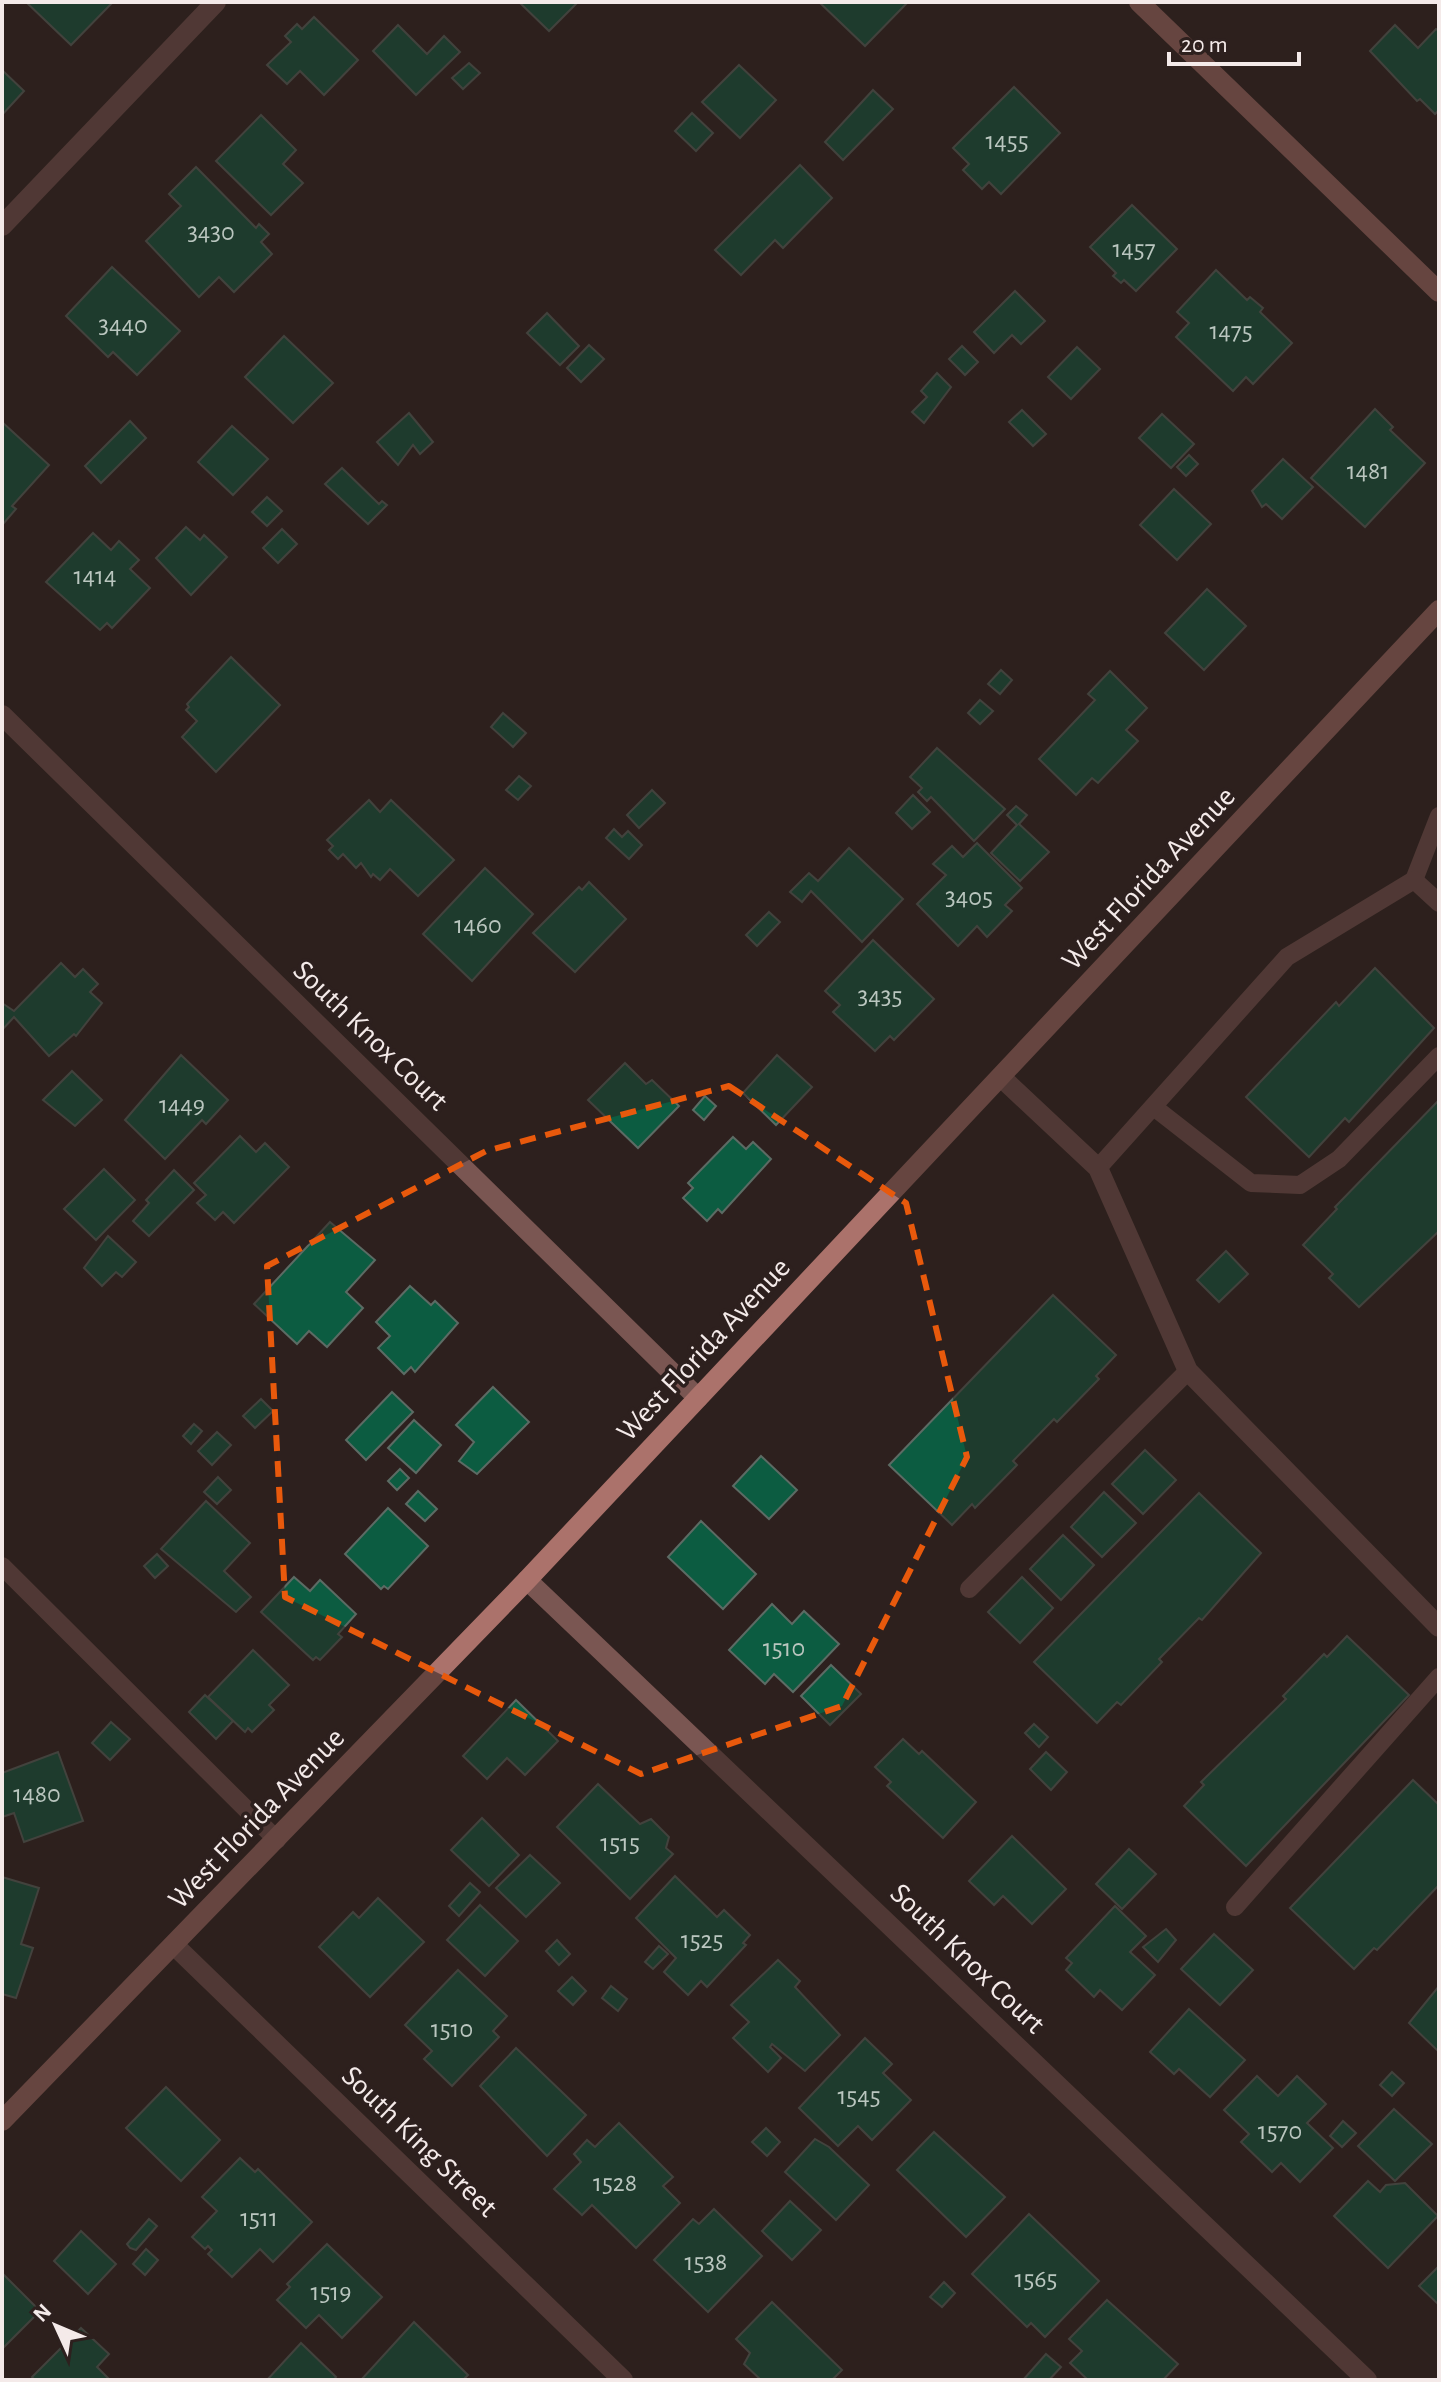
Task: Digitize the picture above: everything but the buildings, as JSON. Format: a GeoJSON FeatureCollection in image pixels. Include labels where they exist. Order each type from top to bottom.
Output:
{"type":"FeatureCollection","features":[{"type":"Feature","properties":{"kind":"street"},"geometry":{"type":"LineString","coordinates":[[5,216],[216,2]]}},
{"type":"Feature","properties":{"kind":"street"},"geometry":{"type":"LineString","coordinates":[[1139,2],[1439,292]]}},
{"type":"Feature","properties":{"kind":"street","name":"West Florida Avenue"},"geometry":{"type":"LineString","coordinates":[[2,2121],[527,1580],[1439,610]]}},
{"type":"Feature","properties":{"kind":"street","name":"South Knox Court"},"geometry":{"type":"LineString","coordinates":[[2,715],[698,1398]]}},
{"type":"Feature","properties":{"kind":"street"},"geometry":{"type":"LineString","coordinates":[[1002,1078],[1098,1168],[1188,1371],[1439,1627]]}},
{"type":"Feature","properties":{"kind":"street","name":"South Knox Court"},"geometry":{"type":"LineString","coordinates":[[527,1580],[1367,2380]]}},
{"type":"Feature","properties":{"kind":"street","name":"South King Street"},"geometry":{"type":"LineString","coordinates":[[174,1945],[623,2380]]}},
{"type":"Feature","properties":{"kind":"lane"},"geometry":{"type":"LineString","coordinates":[[1098,1168],[1155,1108],[1287,957],[1414,880],[1439,816]]}},
{"type":"Feature","properties":{"kind":"lane"},"geometry":{"type":"LineString","coordinates":[[1414,880],[1439,903]]}},
{"type":"Feature","properties":{"kind":"lane"},"geometry":{"type":"LineString","coordinates":[[1155,1108],[1251,1183],[1300,1185],[1339,1159],[1439,1056]]}},
{"type":"Feature","properties":{"kind":"lane"},"geometry":{"type":"LineString","coordinates":[[969,1589],[1188,1371]]}},
{"type":"Feature","properties":{"kind":"lane"},"geometry":{"type":"LineString","coordinates":[[2,1566],[277,1840]]}},
{"type":"Feature","properties":{"kind":"lane"},"geometry":{"type":"LineString","coordinates":[[1235,1907],[1439,1677]]}},
{"type":"Feature","properties":{"kind":"highlighted area"},"geometry":{"type":"Polygon","coordinates":[[[729,1086],[906,1203],[967,1457],[842,1706],[641,1774],[285,1597],[267,1266],[486,1151],[729,1086]]]}}]}
